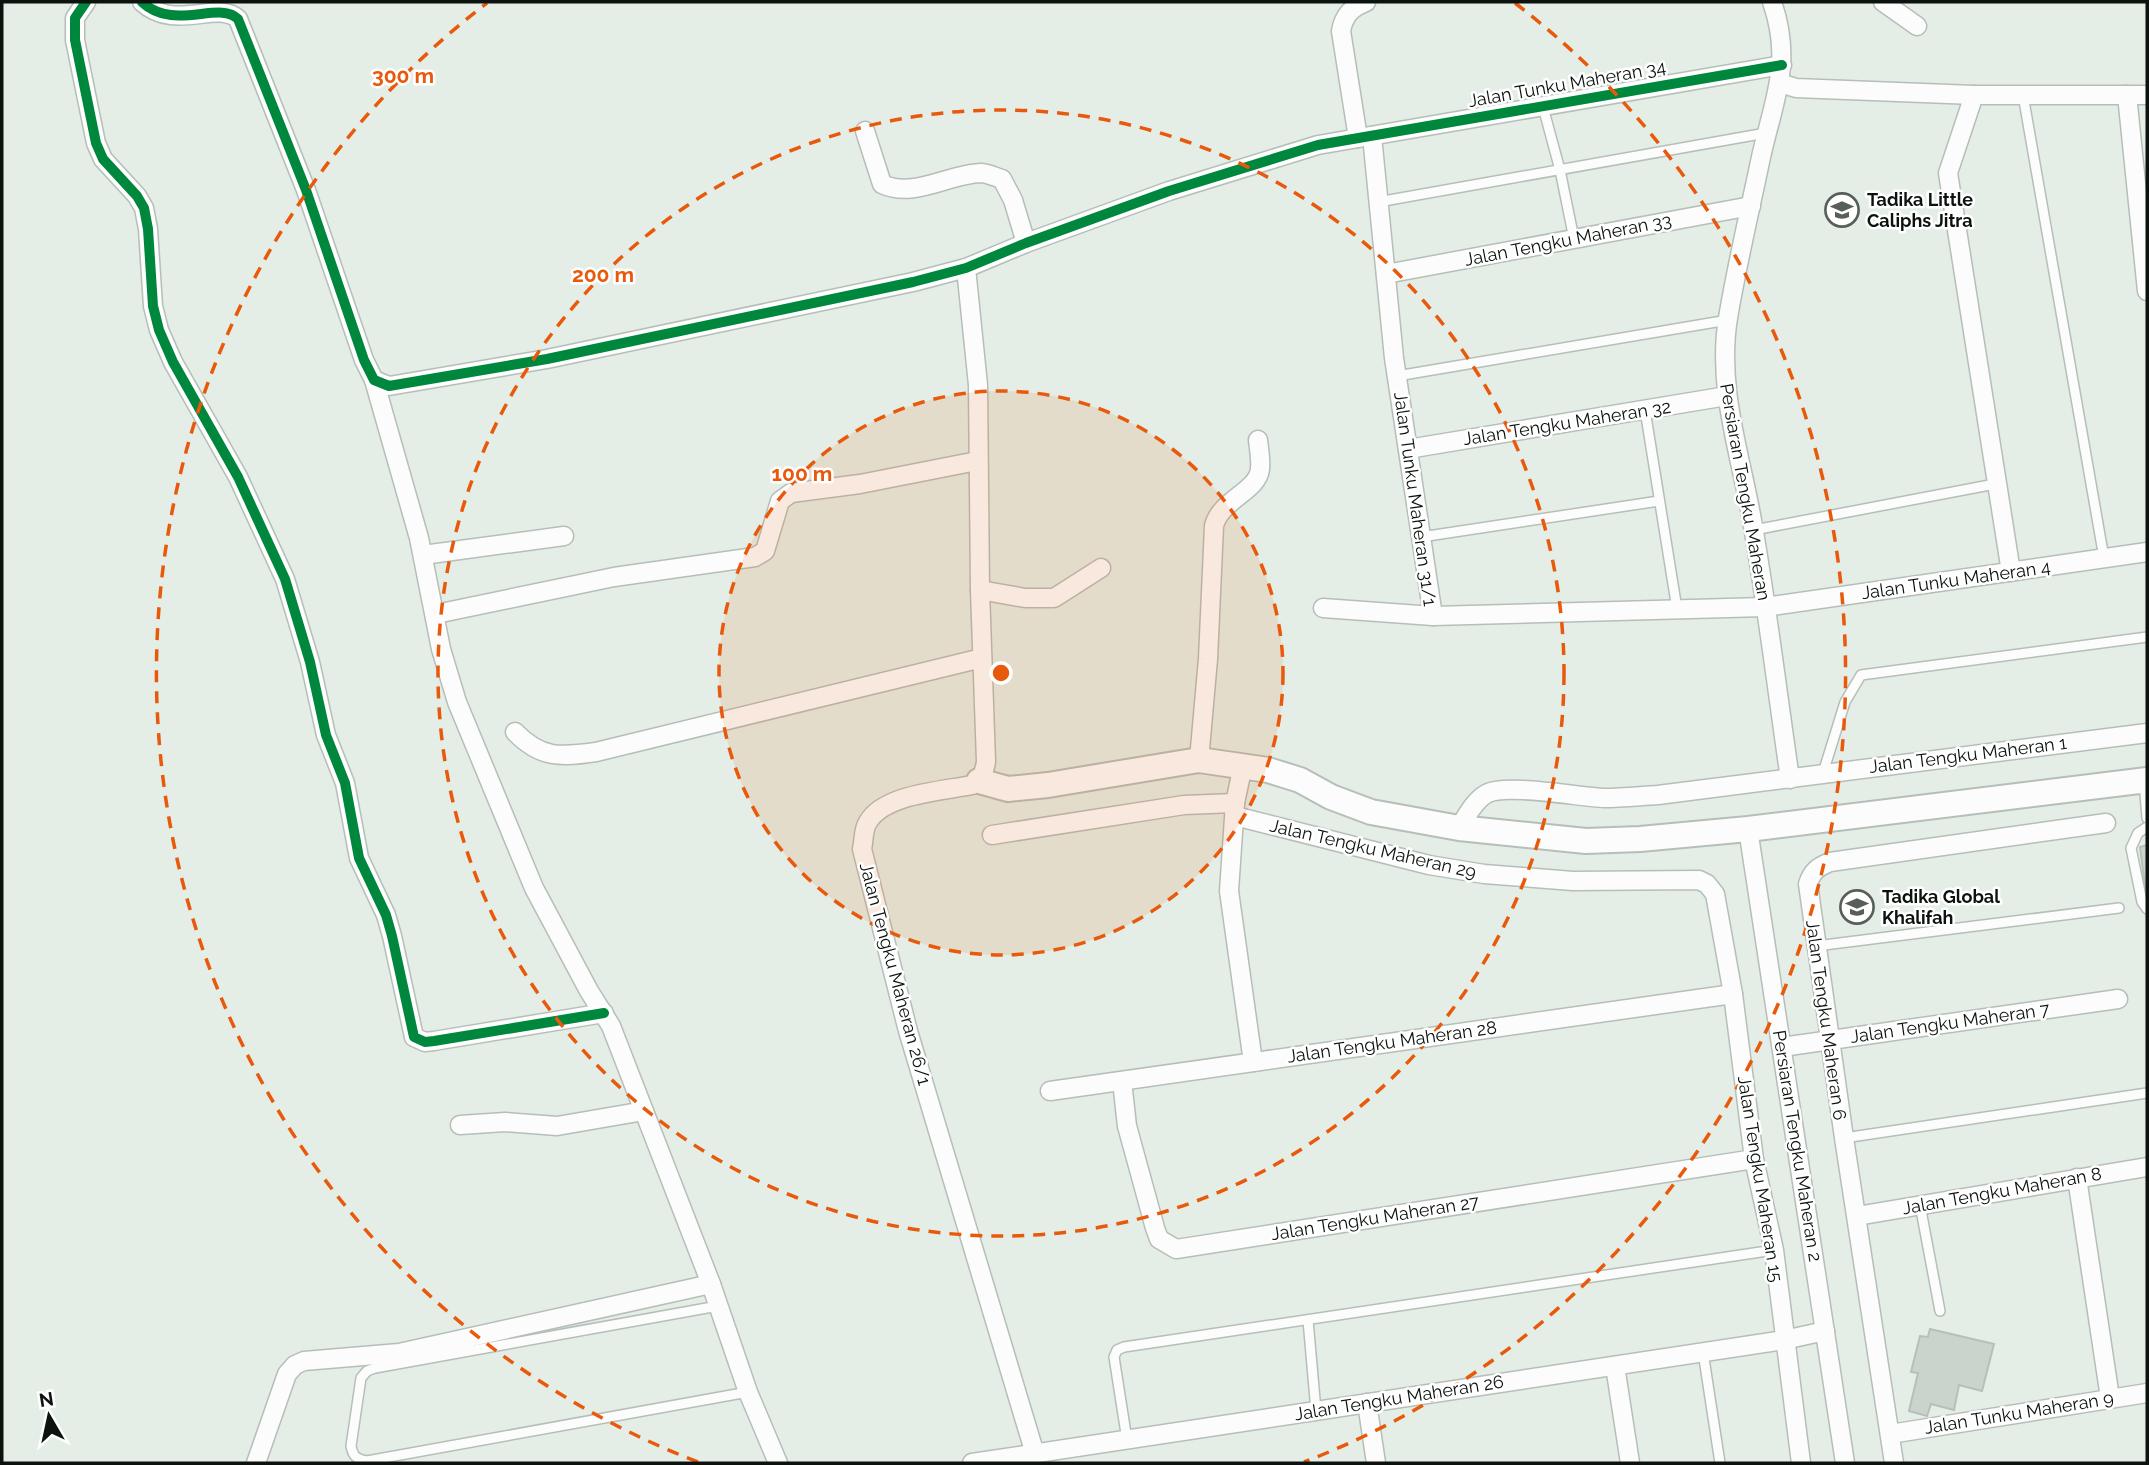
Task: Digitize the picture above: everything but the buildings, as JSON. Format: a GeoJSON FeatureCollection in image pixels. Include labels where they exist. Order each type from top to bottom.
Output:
{"type":"FeatureCollection","features":[{"type":"Feature","properties":{"kind":"street"},"geometry":{"type":"LineString","coordinates":[[86,2],[75,18],[75,40],[96,143],[103,159],[137,196],[144,208],[153,306],[159,330],[173,362],[238,477],[285,579],[310,662],[326,735],[345,783],[359,858],[389,925],[414,1037],[425,1042],[604,1013]]}},
{"type":"Feature","properties":{"kind":"street"},"geometry":{"type":"LineString","coordinates":[[142,2],[164,15],[228,10],[238,19],[306,190],[364,360],[374,380],[423,555],[441,649],[453,690],[534,888],[589,991],[604,1013],[711,1284],[748,1392],[778,1463]]}},
{"type":"Feature","properties":{"kind":"street","name":"Jalan Tunku Maheran 31/1"},"geometry":{"type":"LineString","coordinates":[[1366,2],[1348,13],[1343,19],[1341,31],[1378,202],[1397,376],[1433,616],[1765,607]]}},
{"type":"Feature","properties":{"kind":"street"},"geometry":{"type":"LineString","coordinates":[[1772,2],[1782,45],[1781,74]]}},
{"type":"Feature","properties":{"kind":"street"},"geometry":{"type":"LineString","coordinates":[[1883,2],[1916,26]]}},
{"type":"Feature","properties":{"kind":"street","name":"Jalan Tunku Maheran 34"},"geometry":{"type":"LineString","coordinates":[[374,380],[388,386],[397,385],[547,359],[913,282],[966,268],[1026,243],[1170,191],[1318,145],[1543,107],[1781,74],[1796,88],[1973,95],[2147,95]]}},
{"type":"Feature","properties":{"kind":"street","name":"Persiaran Tengku Maheran"},"geometry":{"type":"LineString","coordinates":[[1781,74],[1766,133],[1728,320],[1725,364],[1727,396],[1754,530],[1790,779]]}},
{"type":"Feature","properties":{"kind":"street"},"geometry":{"type":"LineString","coordinates":[[1973,95],[1948,173],[2011,572]]}},
{"type":"Feature","properties":{"kind":"street"},"geometry":{"type":"LineString","coordinates":[[2127,95],[2147,291]]}},
{"type":"Feature","properties":{"kind":"street"},"geometry":{"type":"LineString","coordinates":[[865,131],[882,184],[892,188],[908,188],[982,172],[1002,179],[1013,200],[1026,243]]}},
{"type":"Feature","properties":{"kind":"street","name":"Jalan Tengku Maheran 33"},"geometry":{"type":"LineString","coordinates":[[1386,274],[1751,206]]}},
{"type":"Feature","properties":{"kind":"street"},"geometry":{"type":"LineString","coordinates":[[966,268],[978,385],[977,461],[986,762],[984,774],[979,781],[1008,789],[1199,760],[1269,770],[1300,780],[1331,797],[1371,812],[1459,828],[1586,841],[1748,829],[2145,780]]}},
{"type":"Feature","properties":{"kind":"street","name":"Jalan Tengku Maheran 32"},"geometry":{"type":"LineString","coordinates":[[1408,449],[1727,396]]}},
{"type":"Feature","properties":{"kind":"street"},"geometry":{"type":"LineString","coordinates":[[1199,760],[1208,659],[1214,526],[1224,507],[1258,478],[1258,440]]}},
{"type":"Feature","properties":{"kind":"street"},"geometry":{"type":"LineString","coordinates":[[436,614],[614,577],[755,557],[765,551],[780,501],[791,493],[860,484],[977,461]]}},
{"type":"Feature","properties":{"kind":"street"},"geometry":{"type":"LineString","coordinates":[[423,555],[564,536]]}},
{"type":"Feature","properties":{"kind":"street","name":"Jalan Tunku Maheran 4"},"geometry":{"type":"LineString","coordinates":[[1765,607],[2147,552]]}},
{"type":"Feature","properties":{"kind":"street"},"geometry":{"type":"LineString","coordinates":[[980,590],[1025,598],[1054,598],[1101,568]]}},
{"type":"Feature","properties":{"kind":"street"},"geometry":{"type":"LineString","coordinates":[[1323,608],[1433,616]]}},
{"type":"Feature","properties":{"kind":"street"},"geometry":{"type":"LineString","coordinates":[[515,732],[537,749],[551,755],[569,756],[596,752],[982,657]]}},
{"type":"Feature","properties":{"kind":"street","name":"Jalan Tengku Maheran 1"},"geometry":{"type":"LineString","coordinates":[[1459,828],[1476,802],[1485,795],[1498,791],[1602,798],[1658,795],[2147,733]]}},
{"type":"Feature","properties":{"kind":"street"},"geometry":{"type":"LineString","coordinates":[[1243,765],[1235,809],[1229,891],[1253,1062]]}},
{"type":"Feature","properties":{"kind":"street","name":"Jalan Tengku Maheran 26/1"},"geometry":{"type":"LineString","coordinates":[[979,781],[880,807],[866,824],[862,849],[908,1031],[1035,1454]]}},
{"type":"Feature","properties":{"kind":"street","name":"Jalan Tengku Maheran 29"},"geometry":{"type":"LineString","coordinates":[[992,835],[1184,805],[1235,809],[1417,862],[1470,872],[1573,881],[1690,880],[1707,884],[1715,894]]}},
{"type":"Feature","properties":{"kind":"street","name":"Jalan Tengku Maheran 6"},"geometry":{"type":"LineString","coordinates":[[1894,1463],[1816,946],[1808,884],[1811,874],[1819,866],[1830,862],[2106,823]]}},
{"type":"Feature","properties":{"kind":"street","name":"Persiaran Tengku Maheran 2"},"geometry":{"type":"LineString","coordinates":[[1748,829],[1845,1463]]}},
{"type":"Feature","properties":{"kind":"street","name":"Jalan Tengku Maheran 15"},"geometry":{"type":"LineString","coordinates":[[1715,894],[1733,993],[1754,1159],[1774,1250],[1801,1463]]}},
{"type":"Feature","properties":{"kind":"street","name":"Jalan Tengku Maheran 28"},"geometry":{"type":"LineString","coordinates":[[1050,1091],[1733,993]]}},
{"type":"Feature","properties":{"kind":"street","name":"Jalan Tengku Maheran 7"},"geometry":{"type":"LineString","coordinates":[[1782,1047],[2118,999]]}},
{"type":"Feature","properties":{"kind":"street","name":"Jalan Tengku Maheran 27"},"geometry":{"type":"LineString","coordinates":[[1122,1081],[1127,1126],[1154,1228],[1159,1239],[1176,1249],[1754,1159]]}},
{"type":"Feature","properties":{"kind":"street"},"geometry":{"type":"LineString","coordinates":[[460,1125],[505,1122],[557,1125],[644,1111]]}},
{"type":"Feature","properties":{"kind":"street","name":"Jalan Tengku Maheran 8"},"geometry":{"type":"LineString","coordinates":[[1857,1216],[2147,1167]]}},
{"type":"Feature","properties":{"kind":"street"},"geometry":{"type":"LineString","coordinates":[[2077,1178],[2110,1398]]}},
{"type":"Feature","properties":{"kind":"street"},"geometry":{"type":"LineString","coordinates":[[256,1463],[287,1374],[304,1361],[399,1353],[711,1284]]}},
{"type":"Feature","properties":{"kind":"street","name":"Jalan Tengku Maheran 26"},"geometry":{"type":"LineString","coordinates":[[972,1463],[1784,1340],[1825,1331]]}},
{"type":"Feature","properties":{"kind":"street"},"geometry":{"type":"LineString","coordinates":[[1615,1366],[1630,1463]]}},
{"type":"Feature","properties":{"kind":"street","name":"Jalan Tunku Maheran 9"},"geometry":{"type":"LineString","coordinates":[[1890,1434],[2147,1393]]}},
{"type":"Feature","properties":{"kind":"street"},"geometry":{"type":"LineString","coordinates":[[1367,1403],[1376,1463]]}},
{"type":"Feature","properties":{"kind":"lane"},"geometry":{"type":"LineString","coordinates":[[2023,95],[2104,558]]}},
{"type":"Feature","properties":{"kind":"lane"},"geometry":{"type":"LineString","coordinates":[[1543,107],[1560,170],[1574,239]]}},
{"type":"Feature","properties":{"kind":"lane"},"geometry":{"type":"LineString","coordinates":[[1378,202],[1766,133]]}},
{"type":"Feature","properties":{"kind":"lane"},"geometry":{"type":"LineString","coordinates":[[1397,376],[1728,320]]}},
{"type":"Feature","properties":{"kind":"lane"},"geometry":{"type":"LineString","coordinates":[[1645,410],[1677,609]]}},
{"type":"Feature","properties":{"kind":"lane"},"geometry":{"type":"LineString","coordinates":[[1754,530],[1995,484]]}},
{"type":"Feature","properties":{"kind":"lane"},"geometry":{"type":"LineString","coordinates":[[1421,537],[1659,501]]}},
{"type":"Feature","properties":{"kind":"lane"},"geometry":{"type":"LineString","coordinates":[[1823,773],[1845,702],[1861,675],[2147,637]]}},
{"type":"Feature","properties":{"kind":"lane"},"geometry":{"type":"LineString","coordinates":[[2145,780],[2147,818]]}},
{"type":"Feature","properties":{"kind":"lane"},"geometry":{"type":"LineString","coordinates":[[2147,827],[2138,834],[2131,848],[2142,902],[2147,909]]}},
{"type":"Feature","properties":{"kind":"lane"},"geometry":{"type":"LineString","coordinates":[[1816,946],[2119,908]]}},
{"type":"Feature","properties":{"kind":"lane"},"geometry":{"type":"LineString","coordinates":[[1844,1138],[2147,1093]]}},
{"type":"Feature","properties":{"kind":"lane"},"geometry":{"type":"LineString","coordinates":[[1920,1205],[1940,1311]]}},
{"type":"Feature","properties":{"kind":"lane"},"geometry":{"type":"LineString","coordinates":[[1127,1440],[1114,1357],[1117,1350],[1124,1347],[1774,1250]]}},
{"type":"Feature","properties":{"kind":"lane"},"geometry":{"type":"LineString","coordinates":[[718,1306],[367,1371],[360,1384],[352,1454],[358,1459],[368,1461],[748,1392]]}},
{"type":"Feature","properties":{"kind":"lane"},"geometry":{"type":"LineString","coordinates":[[1308,1320],[1316,1411]]}},
{"type":"Feature","properties":{"kind":"lane"},"geometry":{"type":"LineString","coordinates":[[1703,1352],[1720,1463]]}},
{"type":"Feature","properties":{"kind":"cycle path"},"geometry":{"type":"LineString","coordinates":[[86,2],[75,18],[75,40],[96,143],[103,159],[137,196],[144,208],[153,306],[159,330],[173,362],[238,477],[285,579],[310,662],[326,735],[345,783],[359,858],[386,915],[392,936],[414,1037],[425,1042],[434,1041],[604,1013]]}},
{"type":"Feature","properties":{"kind":"cycle path"},"geometry":{"type":"LineString","coordinates":[[142,2],[155,11],[168,15],[219,13],[230,14],[238,19],[306,190],[364,360],[374,380],[389,386],[547,359],[913,282],[966,268],[1169,191],[1318,145],[1782,65]]}},
{"type":"Feature","properties":{"kind":"place","name":"Tadika Little Caliphs Jitra"},"geometry":{"type":"Point","coordinates":[1842,210]}},
{"type":"Feature","properties":{"kind":"place","name":"Tadika Global Khalifah"},"geometry":{"type":"Point","coordinates":[1857,907]}}]}
